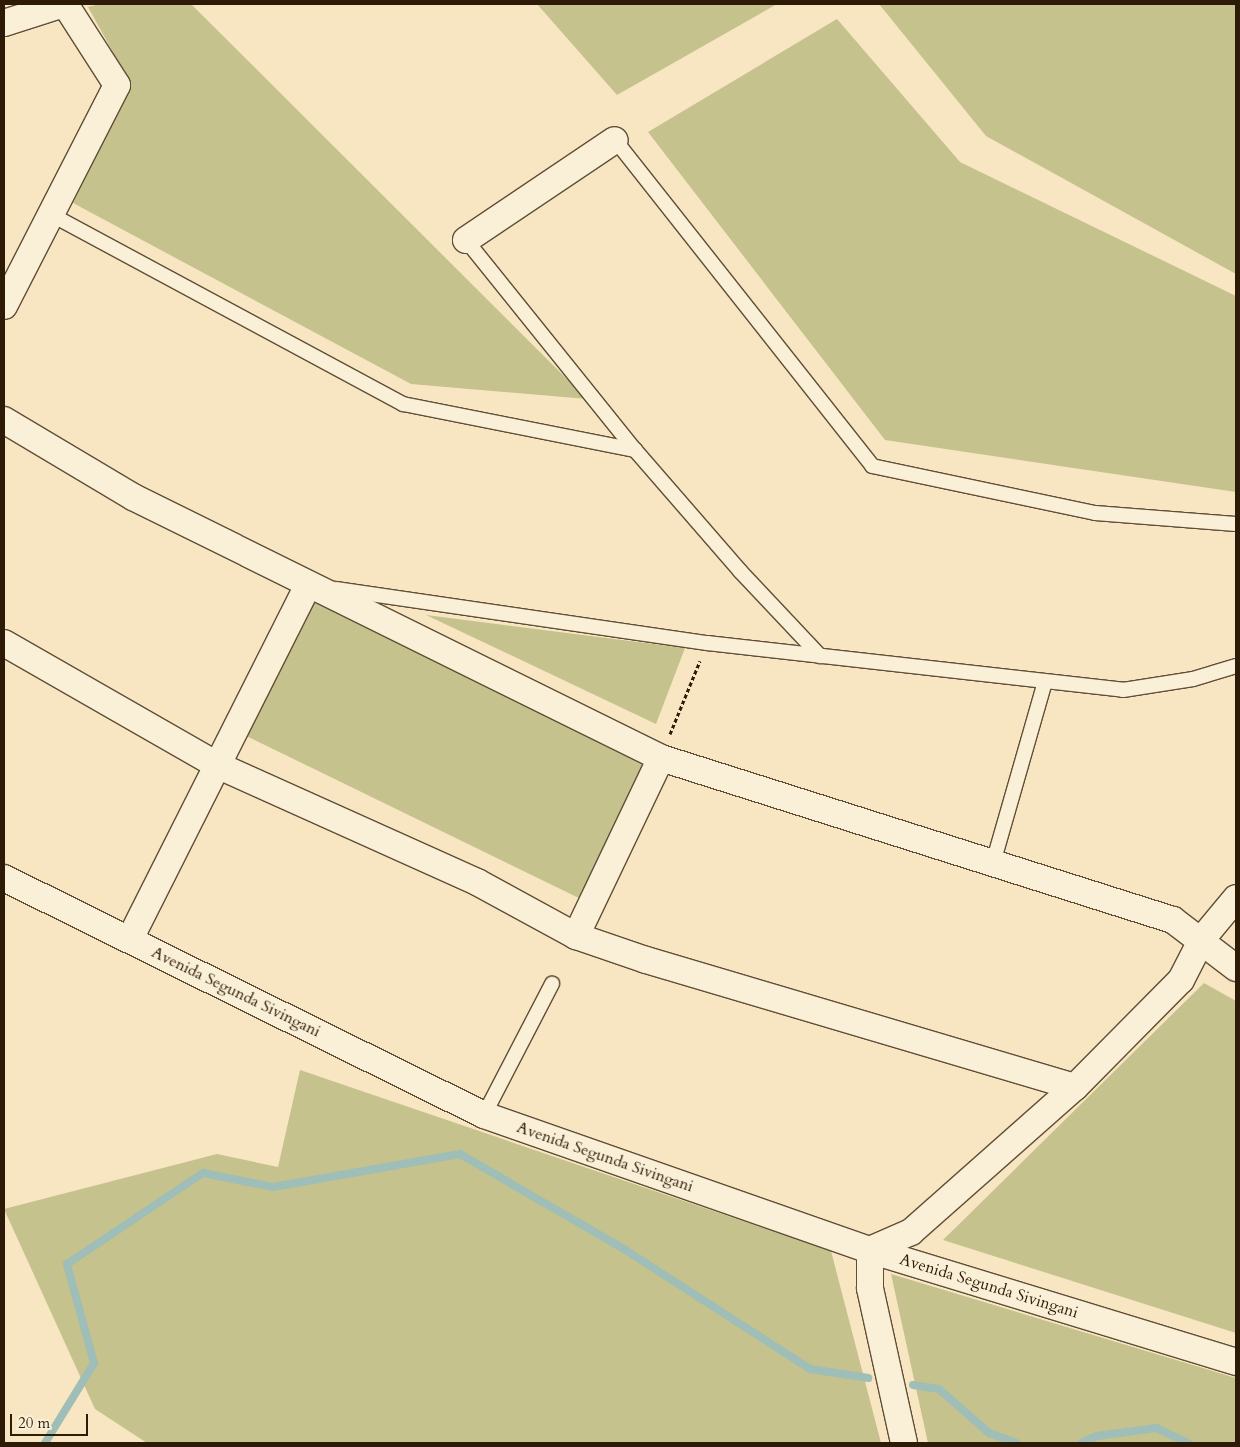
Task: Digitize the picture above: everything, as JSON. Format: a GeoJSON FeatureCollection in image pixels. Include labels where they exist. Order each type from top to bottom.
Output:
{"type":"FeatureCollection","features":[{"type":"Feature","properties":{"kind":"street"},"geometry":{"type":"LineString","coordinates":[[4,23],[64,4],[117,85],[4,306]]}},
{"type":"Feature","properties":{"kind":"street"},"geometry":{"type":"LineString","coordinates":[[466,240],[615,140]]}},
{"type":"Feature","properties":{"kind":"street"},"geometry":{"type":"LineString","coordinates":[[4,420],[134,497],[308,585],[661,758],[1173,920],[1202,939],[1236,968]]}},
{"type":"Feature","properties":{"kind":"street"},"geometry":{"type":"LineString","coordinates":[[130,939],[219,766],[308,585]]}},
{"type":"Feature","properties":{"kind":"street"},"geometry":{"type":"LineString","coordinates":[[4,643],[219,766],[477,882],[576,936],[646,960],[1075,1087]]}},
{"type":"Feature","properties":{"kind":"street"},"geometry":{"type":"LineString","coordinates":[[576,936],[661,758]]}},
{"type":"Feature","properties":{"kind":"street","name":"Avenida Segunda Sivingani"},"geometry":{"type":"LineString","coordinates":[[4,878],[484,1115],[870,1250],[1236,1362]]}},
{"type":"Feature","properties":{"kind":"street"},"geometry":{"type":"LineString","coordinates":[[904,1443],[870,1288],[870,1250],[911,1232],[1075,1087],[1181,980],[1202,939],[1236,898]]}},
{"type":"Feature","properties":{"kind":"lane"},"geometry":{"type":"LineString","coordinates":[[615,140],[872,466],[1095,513],[1236,524]]}},
{"type":"Feature","properties":{"kind":"lane"},"geometry":{"type":"LineString","coordinates":[[50,214],[403,404],[635,450]]}},
{"type":"Feature","properties":{"kind":"lane"},"geometry":{"type":"LineString","coordinates":[[466,240],[635,450],[740,571],[820,656]]}},
{"type":"Feature","properties":{"kind":"lane"},"geometry":{"type":"LineString","coordinates":[[308,585],[707,643],[1123,690],[1194,678],[1236,666]]}},
{"type":"Feature","properties":{"kind":"lane"},"geometry":{"type":"LineString","coordinates":[[993,863],[1046,682]]}},
{"type":"Feature","properties":{"kind":"lane"},"geometry":{"type":"LineString","coordinates":[[484,1115],[552,984]]}},
{"type":"Feature","properties":{"kind":"path"},"geometry":{"type":"LineString","coordinates":[[661,758],[707,643]]}},
{"type":"Feature","properties":{"kind":"shaded area"},"geometry":{"type":"Polygon","coordinates":[[[100,4],[191,4],[587,399],[411,384],[73,203],[131,85],[88,7],[100,4]]]}},
{"type":"Feature","properties":{"kind":"shaded area"},"geometry":{"type":"Polygon","coordinates":[[[537,4],[777,4],[617,95],[537,4]]]}},
{"type":"Feature","properties":{"kind":"shaded area"},"geometry":{"type":"Polygon","coordinates":[[[879,4],[1236,4],[1236,274],[986,136],[879,4]]]}},
{"type":"Feature","properties":{"kind":"shaded area"},"geometry":{"type":"Polygon","coordinates":[[[837,19],[960,162],[1236,296],[1236,492],[885,440],[648,132],[837,19]]]}},
{"type":"Feature","properties":{"kind":"shaded area"},"geometry":{"type":"Polygon","coordinates":[[[311,595],[650,760],[582,900],[243,734],[311,595]]]}},
{"type":"Feature","properties":{"kind":"shaded area"},"geometry":{"type":"Polygon","coordinates":[[[426,615],[685,648],[656,724],[426,615]]]}},
{"type":"Feature","properties":{"kind":"shaded area"},"geometry":{"type":"Polygon","coordinates":[[[1204,983],[1236,1001],[1236,1333],[943,1240],[1204,983]]]}},
{"type":"Feature","properties":{"kind":"shaded area"},"geometry":{"type":"Polygon","coordinates":[[[300,1070],[831,1251],[881,1443],[147,1443],[95,1409],[4,1209],[217,1154],[278,1167],[300,1070]]]}},
{"type":"Feature","properties":{"kind":"shaded area"},"geometry":{"type":"Polygon","coordinates":[[[891,1274],[1236,1378],[1236,1443],[928,1443],[891,1274]]]}},
{"type":"Feature","properties":{"kind":"waterway"},"geometry":{"type":"LineString","coordinates":[[45,1443],[94,1363],[67,1264],[203,1173],[273,1187],[460,1154],[627,1251],[810,1369],[868,1378]]}},
{"type":"Feature","properties":{"kind":"waterway"},"geometry":{"type":"LineString","coordinates":[[913,1385],[939,1389],[989,1433],[1017,1443]]}},
{"type":"Feature","properties":{"kind":"waterway"},"geometry":{"type":"LineString","coordinates":[[1081,1443],[1097,1436],[1156,1428],[1188,1443]]}}]}
